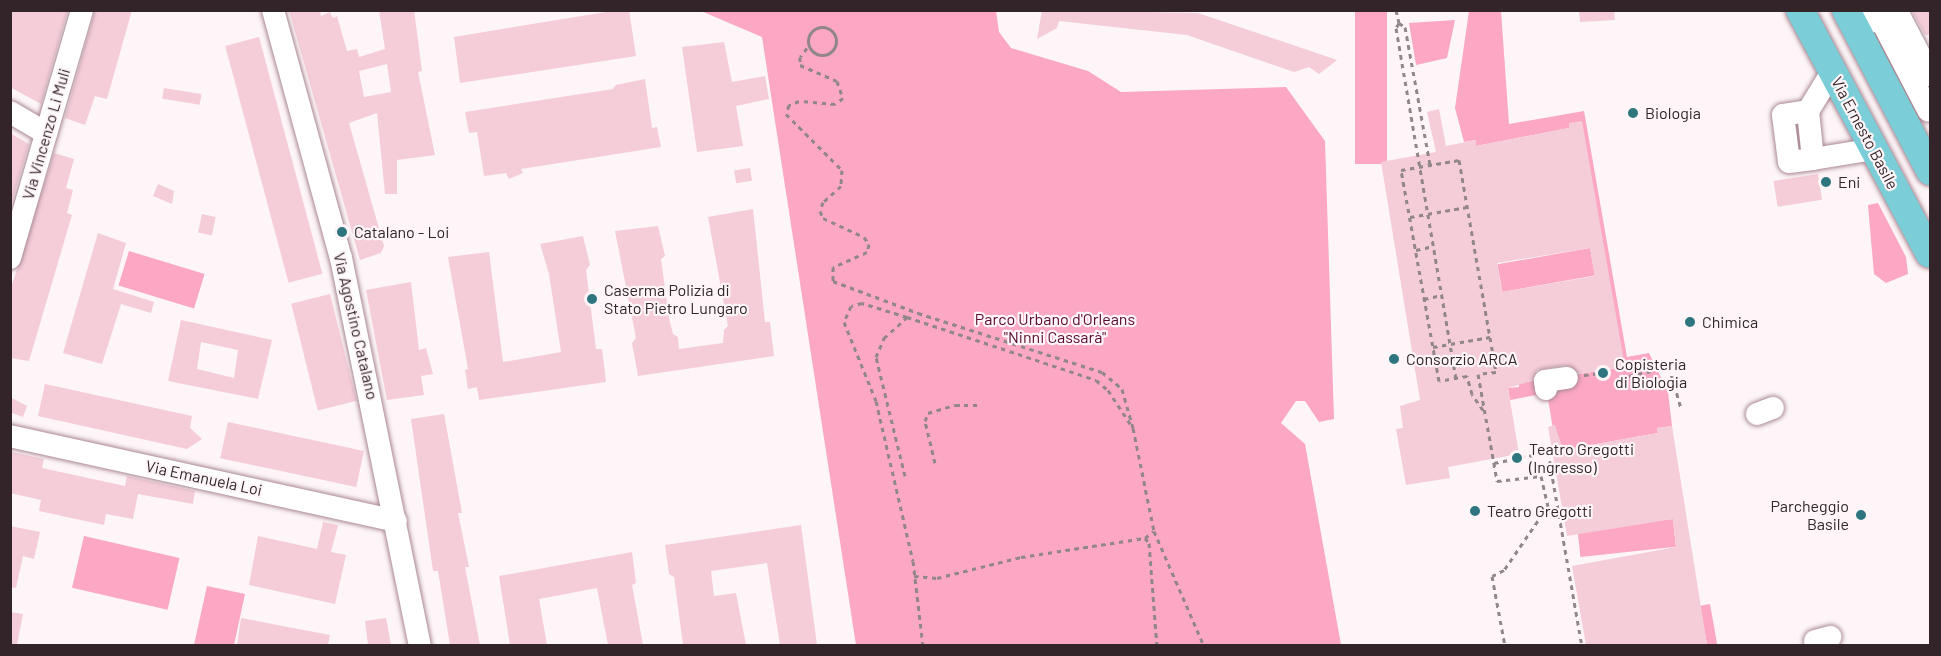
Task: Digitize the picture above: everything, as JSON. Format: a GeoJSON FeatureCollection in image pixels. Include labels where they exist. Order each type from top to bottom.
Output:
{"type":"FeatureCollection","features":[{"type":"Feature","properties":{"kind":"main road","name":"Via Ernesto Basile"},"geometry":{"type":"LineString","coordinates":[[1800,10],[1930,254]]}},
{"type":"Feature","properties":{"kind":"main road"},"geometry":{"type":"LineString","coordinates":[[1849,17],[1930,171]]}},
{"type":"Feature","properties":{"kind":"street","name":"Via Vincenzo Li Muli"},"geometry":{"type":"LineString","coordinates":[[10,258],[82,10]]}},
{"type":"Feature","properties":{"kind":"street","name":"Via Agostino Catalano"},"geometry":{"type":"LineString","coordinates":[[273,10],[341,258],[420,645]]}},
{"type":"Feature","properties":{"kind":"street"},"geometry":{"type":"LineString","coordinates":[[1849,17],[1901,19],[1930,75]]}},
{"type":"Feature","properties":{"kind":"street"},"geometry":{"type":"LineString","coordinates":[[1881,20],[1929,108],[1911,135]]}},
{"type":"Feature","properties":{"kind":"street"},"geometry":{"type":"LineString","coordinates":[[1832,72],[1808,111],[1813,159],[1874,148]]}},
{"type":"Feature","properties":{"kind":"street"},"geometry":{"type":"LineString","coordinates":[[10,112],[46,133]]}},
{"type":"Feature","properties":{"kind":"street"},"geometry":{"type":"LineString","coordinates":[[1546,389],[1545,381],[1567,378]]}},
{"type":"Feature","properties":{"kind":"street","name":"Via Emanuela Loi"},"geometry":{"type":"LineString","coordinates":[[10,436],[396,521]]}},
{"type":"Feature","properties":{"kind":"path"},"geometry":{"type":"LineString","coordinates":[[1396,10],[1399,23],[1396,28],[1456,378]]}},
{"type":"Feature","properties":{"kind":"path"},"geometry":{"type":"LineString","coordinates":[[1399,23],[1405,27],[1432,164]]}},
{"type":"Feature","properties":{"kind":"path"},"geometry":{"type":"LineString","coordinates":[[807,48],[814,54],[827,54],[837,46],[836,36],[824,26],[815,28],[807,38],[807,48],[800,57],[800,65],[837,81],[843,98],[835,104],[799,101],[789,105],[786,114],[842,170],[842,186],[823,202],[820,211],[824,218],[864,237],[869,244],[867,252],[833,267],[833,281],[918,313],[1102,372],[1122,389],[1133,428],[1154,531],[1204,645]]}},
{"type":"Feature","properties":{"kind":"path"},"geometry":{"type":"LineString","coordinates":[[1483,410],[1472,394],[1467,376],[1439,381],[1401,170],[1460,160],[1496,372],[1478,374],[1497,480],[1541,476],[1548,507],[1504,570],[1492,576],[1505,645]]}},
{"type":"Feature","properties":{"kind":"path"},"geometry":{"type":"LineString","coordinates":[[1410,217],[1468,207]]}},
{"type":"Feature","properties":{"kind":"path"},"geometry":{"type":"LineString","coordinates":[[1416,250],[1433,246]]}},
{"type":"Feature","properties":{"kind":"path"},"geometry":{"type":"LineString","coordinates":[[1424,299],[1442,295]]}},
{"type":"Feature","properties":{"kind":"path"},"geometry":{"type":"LineString","coordinates":[[923,645],[914,576],[874,392],[844,322],[851,306],[862,303],[1096,380],[1108,390],[1133,428]]}},
{"type":"Feature","properties":{"kind":"path"},"geometry":{"type":"LineString","coordinates":[[905,476],[876,357],[884,338],[907,317]]}},
{"type":"Feature","properties":{"kind":"path"},"geometry":{"type":"LineString","coordinates":[[1433,347],[1490,337]]}},
{"type":"Feature","properties":{"kind":"path"},"geometry":{"type":"LineString","coordinates":[[1629,376],[1669,367],[1681,408]]}},
{"type":"Feature","properties":{"kind":"path"},"geometry":{"type":"LineString","coordinates":[[935,463],[925,421],[928,413],[955,405],[982,405]]}},
{"type":"Feature","properties":{"kind":"path"},"geometry":{"type":"LineString","coordinates":[[1494,463],[1548,452],[1582,645]]}},
{"type":"Feature","properties":{"kind":"path"},"geometry":{"type":"LineString","coordinates":[[914,576],[937,578],[1021,557],[1145,538],[1154,531]]}},
{"type":"Feature","properties":{"kind":"path"},"geometry":{"type":"LineString","coordinates":[[1145,538],[1149,543],[1157,645]]}},
{"type":"Feature","properties":{"kind":"green space","name":"Parco Urbano d'Orleans \"Ninni Cassarà\""},"geometry":{"type":"Polygon","coordinates":[[[701,11],[996,11],[999,32],[1011,48],[1088,71],[1121,92],[1286,87],[1325,141],[1334,419],[1319,422],[1305,401],[1296,401],[1281,423],[1305,444],[1341,645],[856,645],[762,37],[701,11]]]}},
{"type":"Feature","properties":{"kind":"green space"},"geometry":{"type":"Polygon","coordinates":[[[1355,11],[1387,11],[1387,164],[1355,164],[1355,11]]]}},
{"type":"Feature","properties":{"kind":"green space"},"geometry":{"type":"Polygon","coordinates":[[[1469,11],[1501,11],[1509,124],[1584,111],[1627,357],[1649,353],[1668,392],[1672,426],[1657,428],[1658,433],[1563,450],[1562,446],[1556,447],[1547,393],[1510,400],[1508,388],[1519,387],[1519,383],[1625,367],[1569,128],[1476,146],[1475,140],[1464,142],[1455,108],[1469,11]]]}},
{"type":"Feature","properties":{"kind":"green space"},"geometry":{"type":"Polygon","coordinates":[[[1455,20],[1447,58],[1416,65],[1409,23],[1455,20]]]}},
{"type":"Feature","properties":{"kind":"green space"},"geometry":{"type":"Polygon","coordinates":[[[1878,203],[1906,257],[1908,274],[1886,283],[1874,274],[1868,205],[1878,203]]]}},
{"type":"Feature","properties":{"kind":"green space"},"geometry":{"type":"Polygon","coordinates":[[[1590,248],[1595,276],[1502,292],[1497,264],[1590,248]]]}},
{"type":"Feature","properties":{"kind":"green space"},"geometry":{"type":"Polygon","coordinates":[[[129,251],[205,274],[194,309],[118,285],[129,251]]]}},
{"type":"Feature","properties":{"kind":"green space"},"geometry":{"type":"Polygon","coordinates":[[[1673,519],[1676,547],[1580,557],[1578,529],[1673,519]]]}},
{"type":"Feature","properties":{"kind":"green space"},"geometry":{"type":"Polygon","coordinates":[[[84,536],[179,558],[168,610],[72,588],[84,536]]]}},
{"type":"Feature","properties":{"kind":"green space"},"geometry":{"type":"Polygon","coordinates":[[[207,586],[245,594],[234,645],[194,645],[207,586]]]}},
{"type":"Feature","properties":{"kind":"green space"},"geometry":{"type":"Polygon","coordinates":[[[1710,604],[1717,645],[1707,646],[1700,606],[1710,604]]]}},
{"type":"Feature","properties":{"kind":"building"},"geometry":{"type":"Polygon","coordinates":[[[10,10],[68,10],[41,104],[10,87],[10,10]]]}},
{"type":"Feature","properties":{"kind":"building"},"geometry":{"type":"Polygon","coordinates":[[[95,10],[132,10],[107,99],[95,96],[85,125],[65,118],[95,10]]]}},
{"type":"Feature","properties":{"kind":"building"},"geometry":{"type":"Polygon","coordinates":[[[289,10],[320,10],[321,16],[330,12],[333,18],[337,16],[347,51],[357,49],[359,57],[385,49],[379,10],[414,10],[422,71],[418,72],[435,155],[397,160],[397,194],[385,194],[377,113],[349,123],[384,246],[381,253],[360,260],[289,10]],[[387,64],[359,71],[364,97],[391,92],[387,64]]]}},
{"type":"Feature","properties":{"kind":"building"},"geometry":{"type":"Polygon","coordinates":[[[629,10],[636,56],[460,83],[454,37],[629,10]]]}},
{"type":"Feature","properties":{"kind":"building"},"geometry":{"type":"Polygon","coordinates":[[[1042,10],[1198,13],[1337,60],[1319,74],[1309,67],[1294,72],[1187,35],[1059,21],[1057,28],[1037,39],[1042,10]]]}},
{"type":"Feature","properties":{"kind":"building"},"geometry":{"type":"Polygon","coordinates":[[[1579,10],[1614,10],[1615,20],[1580,22],[1579,10]]]}},
{"type":"Feature","properties":{"kind":"building"},"geometry":{"type":"Polygon","coordinates":[[[1912,11],[1930,11],[1930,35],[1925,35],[1912,11]]]}},
{"type":"Feature","properties":{"kind":"building"},"geometry":{"type":"Polygon","coordinates":[[[259,37],[322,274],[289,283],[225,46],[259,37]]]}},
{"type":"Feature","properties":{"kind":"building"},"geometry":{"type":"Polygon","coordinates":[[[724,42],[732,82],[765,76],[769,99],[736,106],[743,146],[697,152],[682,47],[724,42]]]}},
{"type":"Feature","properties":{"kind":"building"},"geometry":{"type":"Polygon","coordinates":[[[645,79],[652,128],[657,127],[661,147],[521,169],[523,173],[509,179],[506,173],[484,176],[477,132],[469,133],[465,112],[613,89],[616,85],[645,79]]]}},
{"type":"Feature","properties":{"kind":"building"},"geometry":{"type":"Polygon","coordinates":[[[164,88],[202,94],[200,105],[162,99],[164,88]]]}},
{"type":"Feature","properties":{"kind":"building"},"geometry":{"type":"Polygon","coordinates":[[[1439,109],[1446,146],[1476,140],[1476,146],[1569,128],[1569,123],[1582,121],[1625,367],[1580,374],[1566,365],[1537,370],[1532,381],[1508,388],[1519,454],[1448,467],[1450,478],[1406,485],[1396,429],[1403,428],[1400,406],[1420,400],[1381,162],[1436,152],[1427,112],[1439,109]],[[1590,248],[1497,263],[1502,292],[1595,276],[1590,248]]]}},
{"type":"Feature","properties":{"kind":"building"},"geometry":{"type":"Polygon","coordinates":[[[10,133],[29,144],[10,208],[10,133]]]}},
{"type":"Feature","properties":{"kind":"building"},"geometry":{"type":"Polygon","coordinates":[[[54,153],[74,159],[66,188],[73,190],[67,213],[72,215],[29,361],[10,358],[10,291],[54,153]]]}},
{"type":"Feature","properties":{"kind":"building"},"geometry":{"type":"Polygon","coordinates":[[[750,168],[752,181],[736,183],[734,171],[750,168]]]}},
{"type":"Feature","properties":{"kind":"building"},"geometry":{"type":"Polygon","coordinates":[[[1818,174],[1822,200],[1778,207],[1774,181],[1818,174]]]}},
{"type":"Feature","properties":{"kind":"building"},"geometry":{"type":"Polygon","coordinates":[[[158,184],[174,191],[172,204],[153,196],[158,184]]]}},
{"type":"Feature","properties":{"kind":"building"},"geometry":{"type":"Polygon","coordinates":[[[753,209],[765,322],[770,322],[774,356],[638,376],[632,343],[636,338],[615,231],[658,226],[665,256],[661,259],[669,318],[673,334],[678,337],[679,349],[723,343],[724,330],[728,326],[708,217],[753,209]]]}},
{"type":"Feature","properties":{"kind":"building"},"geometry":{"type":"Polygon","coordinates":[[[202,214],[216,217],[212,235],[198,233],[202,214]]]}},
{"type":"Feature","properties":{"kind":"building"},"geometry":{"type":"Polygon","coordinates":[[[98,233],[126,243],[113,289],[154,302],[151,313],[121,304],[102,364],[63,353],[98,233]]]}},
{"type":"Feature","properties":{"kind":"building"},"geometry":{"type":"Polygon","coordinates":[[[583,236],[590,265],[586,270],[596,349],[602,349],[606,382],[479,400],[477,387],[468,389],[465,370],[468,369],[448,257],[489,252],[503,362],[561,352],[549,274],[540,244],[583,236]]]}},
{"type":"Feature","properties":{"kind":"building"},"geometry":{"type":"Polygon","coordinates":[[[411,282],[419,350],[426,348],[433,374],[421,376],[424,395],[387,400],[366,290],[411,282]]]}},
{"type":"Feature","properties":{"kind":"building"},"geometry":{"type":"Polygon","coordinates":[[[330,294],[357,401],[318,410],[291,304],[330,294]]]}},
{"type":"Feature","properties":{"kind":"building"},"geometry":{"type":"Polygon","coordinates":[[[181,320],[272,340],[258,399],[168,381],[181,320]],[[201,342],[197,369],[234,378],[238,350],[201,342]]]}},
{"type":"Feature","properties":{"kind":"building"},"geometry":{"type":"Polygon","coordinates":[[[45,384],[192,416],[190,428],[202,439],[187,449],[38,416],[45,384]]]}},
{"type":"Feature","properties":{"kind":"building"},"geometry":{"type":"Polygon","coordinates":[[[10,397],[27,406],[23,417],[10,412],[10,397]]]}},
{"type":"Feature","properties":{"kind":"building"},"geometry":{"type":"Polygon","coordinates":[[[444,414],[462,513],[458,513],[469,567],[465,567],[480,645],[450,645],[438,571],[433,571],[411,419],[444,414]]]}},
{"type":"Feature","properties":{"kind":"building"},"geometry":{"type":"Polygon","coordinates":[[[228,422],[364,451],[356,487],[220,458],[228,422]]]}},
{"type":"Feature","properties":{"kind":"building"},"geometry":{"type":"Polygon","coordinates":[[[1555,425],[1563,450],[1658,433],[1657,428],[1672,426],[1707,645],[1586,645],[1572,566],[1676,547],[1673,519],[1567,536],[1548,427],[1555,425]]]}},
{"type":"Feature","properties":{"kind":"building"},"geometry":{"type":"Polygon","coordinates":[[[12,452],[44,459],[42,468],[125,486],[127,476],[195,491],[193,504],[138,494],[133,519],[106,514],[104,525],[39,511],[41,500],[10,493],[12,452]]]}},
{"type":"Feature","properties":{"kind":"building"},"geometry":{"type":"Polygon","coordinates":[[[323,522],[338,525],[331,552],[346,555],[335,604],[249,585],[258,536],[317,549],[323,522]]]}},
{"type":"Feature","properties":{"kind":"building"},"geometry":{"type":"Polygon","coordinates":[[[801,525],[817,645],[780,645],[767,563],[711,571],[714,596],[736,593],[746,645],[683,645],[674,577],[669,574],[665,545],[801,525]]]}},
{"type":"Feature","properties":{"kind":"building"},"geometry":{"type":"Polygon","coordinates":[[[10,526],[40,532],[34,559],[23,556],[16,588],[10,587],[10,526]]]}},
{"type":"Feature","properties":{"kind":"building"},"geometry":{"type":"Polygon","coordinates":[[[632,552],[636,583],[632,585],[643,645],[608,645],[597,588],[539,599],[547,645],[510,645],[499,576],[632,552]]]}},
{"type":"Feature","properties":{"kind":"building"},"geometry":{"type":"Polygon","coordinates":[[[10,612],[23,614],[17,645],[10,645],[10,612]]]}},
{"type":"Feature","properties":{"kind":"building"},"geometry":{"type":"Polygon","coordinates":[[[241,618],[330,635],[328,645],[237,645],[241,618]]]}},
{"type":"Feature","properties":{"kind":"building"},"geometry":{"type":"Polygon","coordinates":[[[386,618],[391,645],[368,645],[365,621],[386,618]]]}},
{"type":"Feature","properties":{"kind":"place","name":"Biologia"},"geometry":{"type":"Point","coordinates":[1633,113]}},
{"type":"Feature","properties":{"kind":"place","name":"Eni"},"geometry":{"type":"Point","coordinates":[1826,182]}},
{"type":"Feature","properties":{"kind":"place","name":"Catalano - Loi"},"geometry":{"type":"Point","coordinates":[342,232]}},
{"type":"Feature","properties":{"kind":"place","name":"Caserma Polizia di Stato Pietro Lungaro"},"geometry":{"type":"Point","coordinates":[592,299]}},
{"type":"Feature","properties":{"kind":"place","name":"Chimica"},"geometry":{"type":"Point","coordinates":[1690,322]}},
{"type":"Feature","properties":{"kind":"place","name":"Consorzio ARCA"},"geometry":{"type":"Point","coordinates":[1394,359]}},
{"type":"Feature","properties":{"kind":"place","name":"Copisteria di Biologia"},"geometry":{"type":"Point","coordinates":[1603,373]}},
{"type":"Feature","properties":{"kind":"place","name":"Teatro Gregotti (Ingresso)"},"geometry":{"type":"Point","coordinates":[1517,458]}},
{"type":"Feature","properties":{"kind":"place","name":"Teatro Gregotti"},"geometry":{"type":"Point","coordinates":[1475,511]}},
{"type":"Feature","properties":{"kind":"place","name":"Parcheggio Basile"},"geometry":{"type":"Point","coordinates":[1861,515]}}]}
